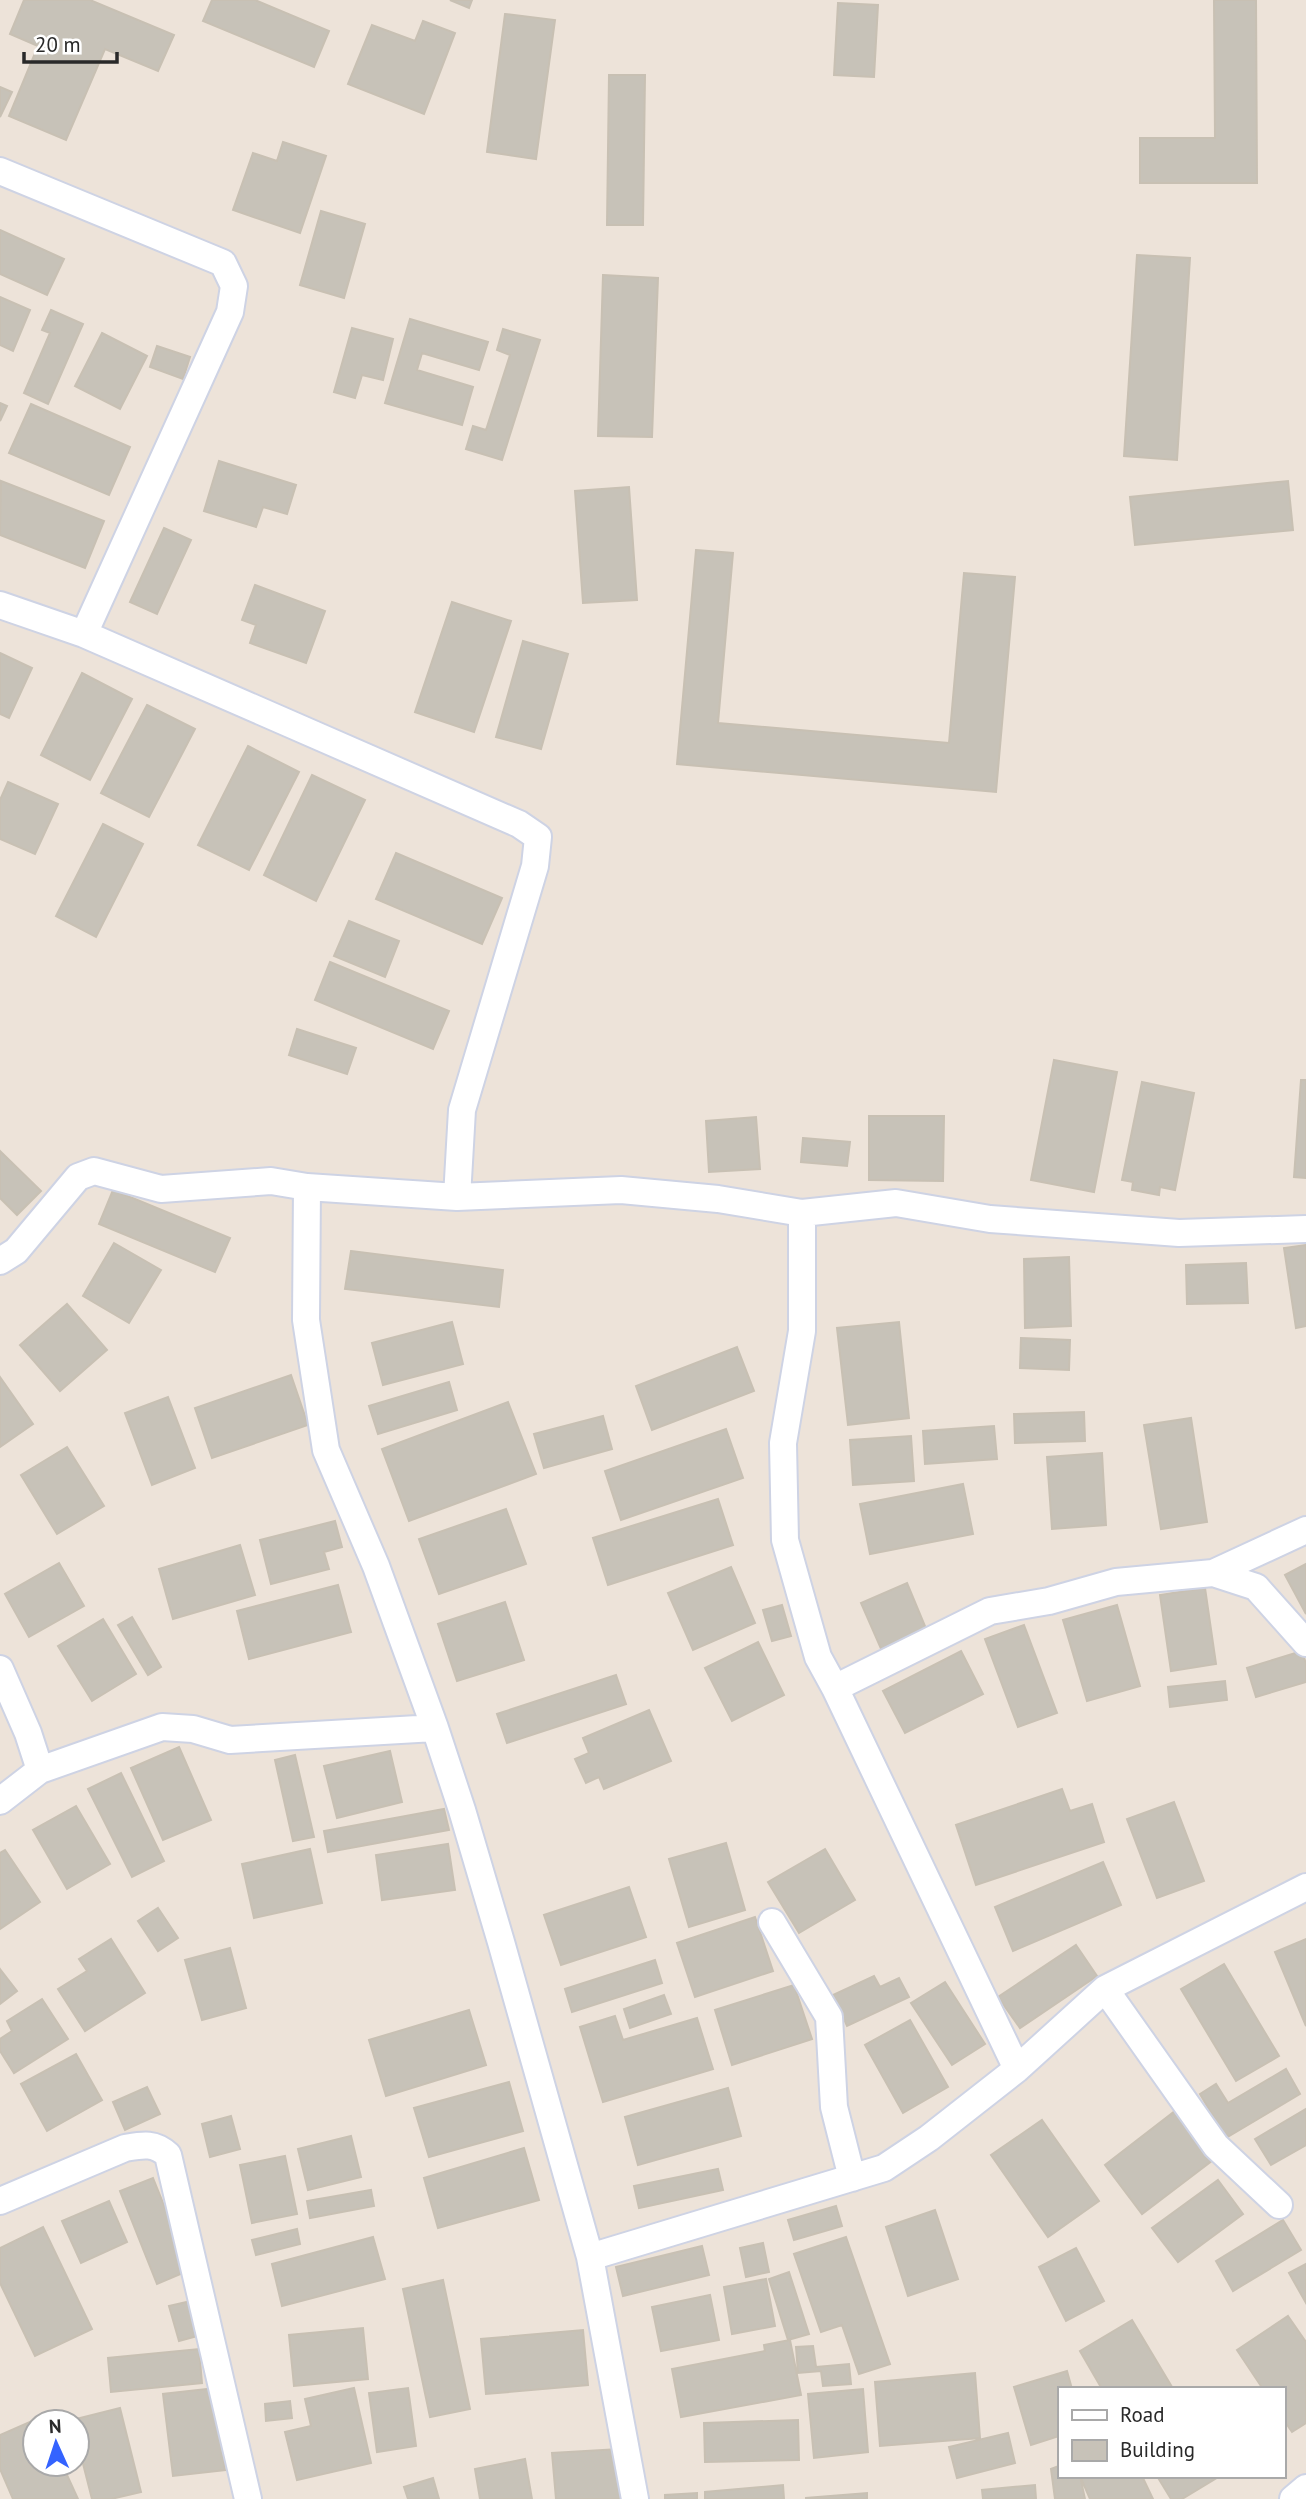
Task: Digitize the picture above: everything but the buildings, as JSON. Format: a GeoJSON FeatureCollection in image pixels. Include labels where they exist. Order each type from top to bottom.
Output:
{"type":"FeatureCollection","features":[{"type":"Feature","properties":{"kind":"street"},"geometry":{"type":"LineString","coordinates":[[0,171],[223,263],[234,286],[230,312],[84,634]]}},
{"type":"Feature","properties":{"kind":"street"},"geometry":{"type":"LineString","coordinates":[[0,605],[84,634],[519,824],[538,837],[535,866],[462,1110],[457,1197]]}},
{"type":"Feature","properties":{"kind":"street"},"geometry":{"type":"LineString","coordinates":[[0,1261],[16,1251],[78,1177],[94,1171],[161,1189],[271,1181],[307,1187],[457,1197],[621,1189],[718,1199],[802,1213],[896,1203],[990,1219],[1179,1233],[1306,1229]]}},
{"type":"Feature","properties":{"kind":"street"},"geometry":{"type":"LineString","coordinates":[[307,1187],[306,1320],[326,1450],[376,1566],[435,1728],[501,1942],[590,2258],[635,2499]]}},
{"type":"Feature","properties":{"kind":"street"},"geometry":{"type":"LineString","coordinates":[[802,1213],[802,1331],[783,1443],[786,1540],[818,1657],[1017,2068]]}},
{"type":"Feature","properties":{"kind":"street"},"geometry":{"type":"LineString","coordinates":[[835,1688],[990,1611],[1049,1601],[1116,1582],[1213,1573],[1306,1530]]}},
{"type":"Feature","properties":{"kind":"street"},"geometry":{"type":"LineString","coordinates":[[1213,1573],[1256,1587],[1306,1643]]}},
{"type":"Feature","properties":{"kind":"street"},"geometry":{"type":"LineString","coordinates":[[0,1670],[28,1733],[40,1770]]}},
{"type":"Feature","properties":{"kind":"street"},"geometry":{"type":"LineString","coordinates":[[0,1801],[40,1770],[162,1727],[193,1729],[230,1740],[435,1728]]}},
{"type":"Feature","properties":{"kind":"street"},"geometry":{"type":"LineString","coordinates":[[590,2258],[884,2168],[929,2138],[1017,2068],[1105,1989],[1306,1887]]}},
{"type":"Feature","properties":{"kind":"street"},"geometry":{"type":"LineString","coordinates":[[772,1922],[829,2017],[834,2107],[852,2178]]}},
{"type":"Feature","properties":{"kind":"street"},"geometry":{"type":"LineString","coordinates":[[1105,1989],[1216,2146],[1279,2204]]}},
{"type":"Feature","properties":{"kind":"street"},"geometry":{"type":"LineString","coordinates":[[0,2201],[125,2148],[146,2144],[160,2148],[168,2155],[241,2496]]}},
{"type":"Feature","properties":{"kind":"street"},"geometry":{"type":"LineString","coordinates":[[1293,2499],[1306,2488]]}}]}
